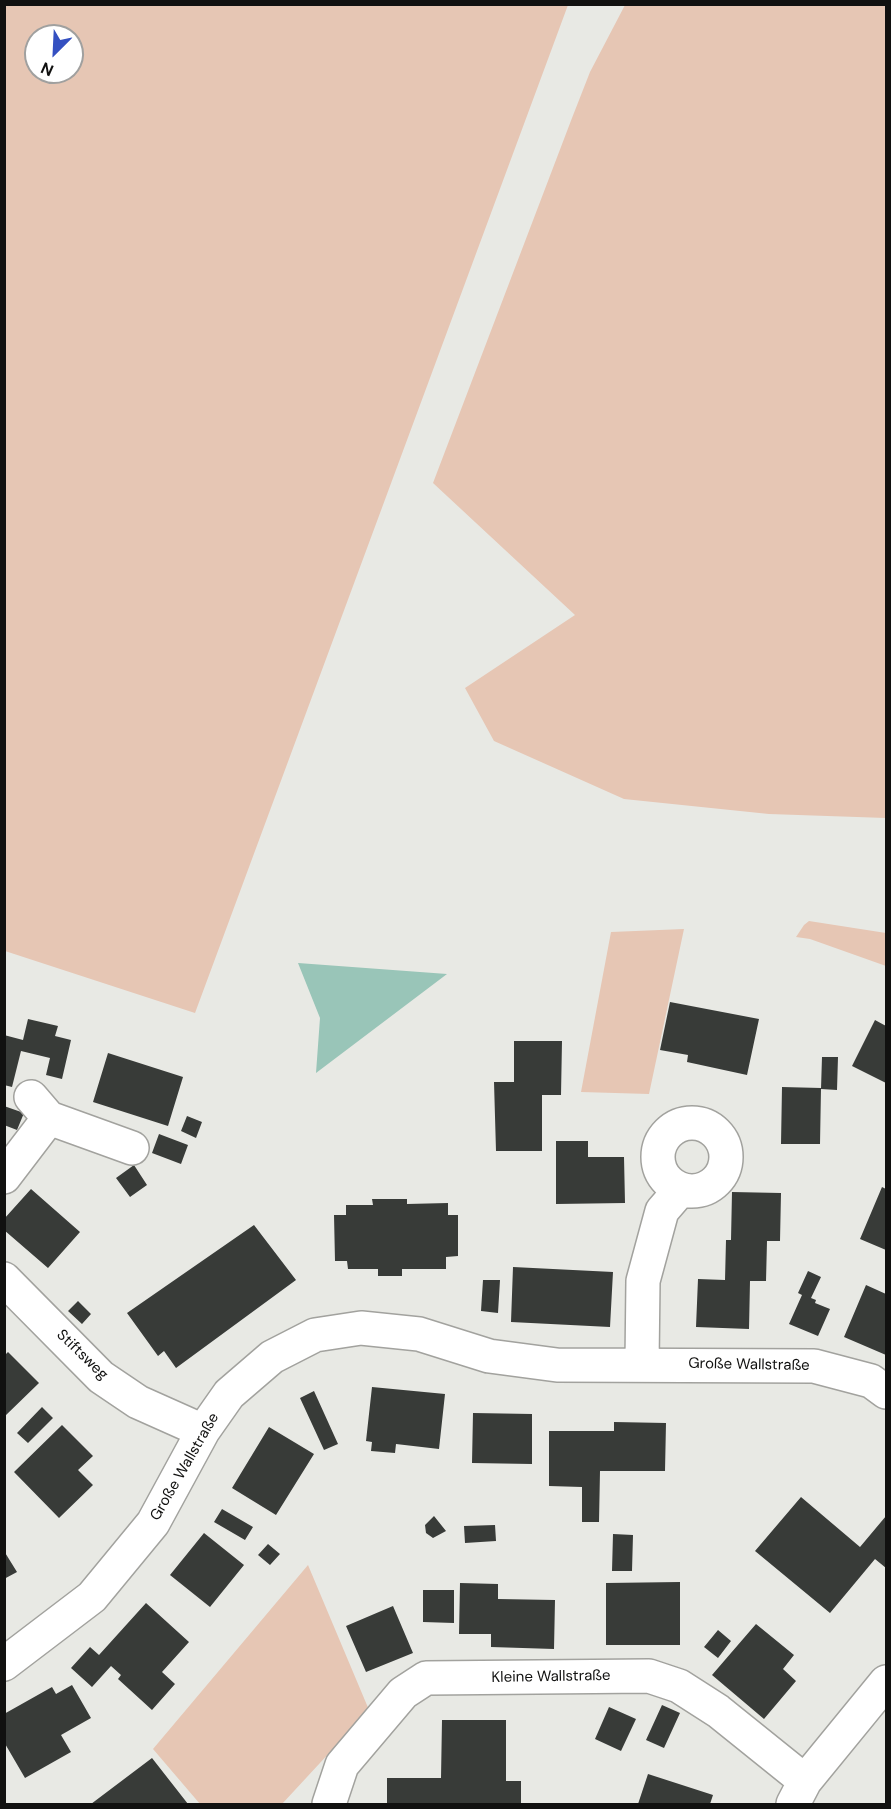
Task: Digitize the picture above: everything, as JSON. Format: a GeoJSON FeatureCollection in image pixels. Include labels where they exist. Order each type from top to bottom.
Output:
{"type":"FeatureCollection","features":[{"type":"Feature","properties":{"kind":"street"},"geometry":{"type":"LineString","coordinates":[[4,1177],[40,1108],[132,1148]]}},
{"type":"Feature","properties":{"kind":"street"},"geometry":{"type":"LineString","coordinates":[[642,1364],[643,1281],[662,1210],[681,1189]]}},
{"type":"Feature","properties":{"kind":"street","name":"Stiftsweg"},"geometry":{"type":"LineString","coordinates":[[4,1279],[101,1377],[138,1402],[203,1431]]}},
{"type":"Feature","properties":{"kind":"street","name":"Große Wallstraße"},"geometry":{"type":"LineString","coordinates":[[4,1664],[92,1597],[153,1523],[203,1431],[229,1394],[272,1357],[315,1335],[361,1328],[419,1334],[489,1356],[557,1365],[814,1366],[871,1381],[886,1392]]}},
{"type":"Feature","properties":{"kind":"street","name":"Kleine Wallstraße"},"geometry":{"type":"LineString","coordinates":[[329,1804],[342,1765],[397,1699],[426,1678],[649,1676],[679,1686],[718,1711],[799,1793]]}},
{"type":"Feature","properties":{"kind":"street"},"geometry":{"type":"LineString","coordinates":[[799,1793],[886,1682]]}},
{"type":"Feature","properties":{"kind":"shaded area"},"geometry":{"type":"Polygon","coordinates":[[[5,4],[568,5],[195,1013],[5,951],[5,4]]]}},
{"type":"Feature","properties":{"kind":"shaded area"},"geometry":{"type":"Polygon","coordinates":[[[625,5],[886,5],[886,818],[769,814],[624,799],[494,741],[465,688],[575,615],[433,483],[590,72],[625,5]]]}},
{"type":"Feature","properties":{"kind":"shaded area"},"geometry":{"type":"Polygon","coordinates":[[[809,921],[886,933],[886,966],[810,939],[796,937],[809,921]]]}},
{"type":"Feature","properties":{"kind":"shaded area"},"geometry":{"type":"Polygon","coordinates":[[[684,929],[649,1094],[581,1092],[611,932],[684,929]]]}},
{"type":"Feature","properties":{"kind":"shaded area"},"geometry":{"type":"Polygon","coordinates":[[[298,963],[447,974],[316,1073],[320,1018],[298,963]]]}},
{"type":"Feature","properties":{"kind":"shaded area"},"geometry":{"type":"Polygon","coordinates":[[[308,1565],[369,1710],[282,1804],[200,1804],[153,1749],[308,1565]]]}},
{"type":"Feature","properties":{"kind":"building"},"geometry":{"type":"Polygon","coordinates":[[[670,1002],[759,1019],[747,1075],[687,1062],[688,1055],[660,1050],[670,1002]]]}},
{"type":"Feature","properties":{"kind":"building"},"geometry":{"type":"Polygon","coordinates":[[[28,1019],[58,1026],[55,1036],[71,1040],[62,1079],[46,1075],[50,1058],[21,1051],[12,1087],[4,1085],[4,1035],[23,1040],[28,1019]]]}},
{"type":"Feature","properties":{"kind":"building"},"geometry":{"type":"Polygon","coordinates":[[[875,1020],[886,1026],[886,1083],[852,1066],[875,1020]]]}},
{"type":"Feature","properties":{"kind":"building"},"geometry":{"type":"Polygon","coordinates":[[[514,1041],[562,1041],[561,1095],[542,1095],[542,1151],[496,1151],[494,1082],[514,1082],[514,1041]]]}},
{"type":"Feature","properties":{"kind":"building"},"geometry":{"type":"Polygon","coordinates":[[[108,1053],[183,1077],[168,1126],[93,1102],[108,1053]]]}},
{"type":"Feature","properties":{"kind":"building"},"geometry":{"type":"Polygon","coordinates":[[[822,1057],[838,1057],[837,1090],[821,1089],[822,1057]]]}},
{"type":"Feature","properties":{"kind":"building"},"geometry":{"type":"Polygon","coordinates":[[[782,1087],[821,1088],[820,1144],[781,1144],[782,1087]]]}},
{"type":"Feature","properties":{"kind":"building"},"geometry":{"type":"Polygon","coordinates":[[[4,1106],[24,1113],[17,1130],[4,1125],[4,1106]]]}},
{"type":"Feature","properties":{"kind":"building"},"geometry":{"type":"Polygon","coordinates":[[[187,1116],[202,1122],[196,1138],[181,1131],[187,1116]]]}},
{"type":"Feature","properties":{"kind":"building"},"geometry":{"type":"Polygon","coordinates":[[[159,1134],[188,1145],[181,1164],[152,1153],[159,1134]]]}},
{"type":"Feature","properties":{"kind":"building"},"geometry":{"type":"Polygon","coordinates":[[[556,1141],[588,1141],[588,1157],[624,1157],[625,1203],[556,1204],[556,1141]]]}},
{"type":"Feature","properties":{"kind":"building"},"geometry":{"type":"Polygon","coordinates":[[[134,1165],[147,1185],[130,1197],[116,1178],[134,1165]]]}},
{"type":"Feature","properties":{"kind":"building"},"geometry":{"type":"Polygon","coordinates":[[[882,1187],[886,1189],[886,1250],[860,1239],[882,1187]]]}},
{"type":"Feature","properties":{"kind":"building"},"geometry":{"type":"Polygon","coordinates":[[[31,1189],[80,1232],[48,1268],[4,1230],[4,1219],[31,1189]]]}},
{"type":"Feature","properties":{"kind":"building"},"geometry":{"type":"Polygon","coordinates":[[[732,1192],[781,1193],[780,1241],[767,1241],[766,1281],[750,1281],[749,1329],[696,1327],[698,1279],[725,1280],[726,1240],[731,1240],[732,1192]]]}},
{"type":"Feature","properties":{"kind":"building"},"geometry":{"type":"Polygon","coordinates":[[[372,1199],[407,1199],[407,1204],[448,1203],[448,1215],[458,1215],[458,1256],[446,1257],[446,1269],[402,1269],[402,1276],[378,1276],[378,1269],[348,1269],[347,1261],[335,1261],[334,1215],[346,1215],[346,1205],[373,1205],[372,1199]]]}},
{"type":"Feature","properties":{"kind":"building"},"geometry":{"type":"Polygon","coordinates":[[[254,1225],[296,1280],[176,1368],[164,1351],[158,1356],[127,1313],[254,1225]]]}},
{"type":"Feature","properties":{"kind":"building"},"geometry":{"type":"Polygon","coordinates":[[[513,1267],[613,1272],[610,1327],[511,1322],[513,1267]]]}},
{"type":"Feature","properties":{"kind":"building"},"geometry":{"type":"Polygon","coordinates":[[[808,1271],[821,1277],[811,1298],[816,1300],[815,1303],[830,1309],[818,1336],[789,1324],[802,1295],[798,1293],[808,1271]]]}},
{"type":"Feature","properties":{"kind":"building"},"geometry":{"type":"Polygon","coordinates":[[[483,1280],[500,1280],[498,1313],[481,1311],[483,1280]]]}},
{"type":"Feature","properties":{"kind":"building"},"geometry":{"type":"Polygon","coordinates":[[[866,1285],[886,1294],[886,1355],[844,1337],[866,1285]]]}},
{"type":"Feature","properties":{"kind":"building"},"geometry":{"type":"Polygon","coordinates":[[[78,1301],[91,1314],[82,1324],[68,1311],[78,1301]]]}},
{"type":"Feature","properties":{"kind":"building"},"geometry":{"type":"Polygon","coordinates":[[[8,1352],[39,1383],[4,1417],[4,1356],[8,1352]]]}},
{"type":"Feature","properties":{"kind":"building"},"geometry":{"type":"Polygon","coordinates":[[[372,1387],[445,1394],[439,1449],[396,1444],[395,1453],[371,1451],[372,1442],[366,1441],[372,1387]]]}},
{"type":"Feature","properties":{"kind":"building"},"geometry":{"type":"Polygon","coordinates":[[[314,1391],[338,1444],[324,1450],[300,1398],[314,1391]]]}},
{"type":"Feature","properties":{"kind":"building"},"geometry":{"type":"Polygon","coordinates":[[[42,1407],[53,1418],[28,1443],[17,1433],[42,1407]]]}},
{"type":"Feature","properties":{"kind":"building"},"geometry":{"type":"Polygon","coordinates":[[[473,1413],[532,1414],[532,1464],[472,1463],[473,1413]]]}},
{"type":"Feature","properties":{"kind":"building"},"geometry":{"type":"Polygon","coordinates":[[[614,1422],[666,1423],[665,1471],[600,1471],[599,1522],[582,1522],[582,1487],[549,1486],[549,1431],[614,1431],[614,1422]]]}},
{"type":"Feature","properties":{"kind":"building"},"geometry":{"type":"Polygon","coordinates":[[[62,1425],[93,1456],[78,1470],[93,1485],[59,1518],[14,1472],[62,1425]]]}},
{"type":"Feature","properties":{"kind":"building"},"geometry":{"type":"Polygon","coordinates":[[[269,1427],[314,1454],[276,1515],[232,1488],[269,1427]]]}},
{"type":"Feature","properties":{"kind":"building"},"geometry":{"type":"Polygon","coordinates":[[[801,1497],[860,1547],[886,1516],[886,1568],[875,1559],[830,1613],[755,1551],[801,1497]]]}},
{"type":"Feature","properties":{"kind":"building"},"geometry":{"type":"Polygon","coordinates":[[[222,1509],[253,1527],[245,1540],[214,1522],[222,1509]]]}},
{"type":"Feature","properties":{"kind":"building"},"geometry":{"type":"Polygon","coordinates":[[[434,1516],[446,1531],[433,1538],[426,1533],[425,1525],[434,1516]]]}},
{"type":"Feature","properties":{"kind":"building"},"geometry":{"type":"Polygon","coordinates":[[[495,1525],[496,1541],[465,1543],[464,1526],[495,1525]]]}},
{"type":"Feature","properties":{"kind":"building"},"geometry":{"type":"Polygon","coordinates":[[[204,1533],[244,1565],[210,1607],[170,1575],[204,1533]]]}},
{"type":"Feature","properties":{"kind":"building"},"geometry":{"type":"Polygon","coordinates":[[[613,1534],[633,1535],[632,1571],[612,1571],[613,1534]]]}},
{"type":"Feature","properties":{"kind":"building"},"geometry":{"type":"Polygon","coordinates":[[[268,1544],[280,1554],[270,1565],[258,1555],[268,1544]]]}},
{"type":"Feature","properties":{"kind":"building"},"geometry":{"type":"Polygon","coordinates":[[[4,1551],[17,1572],[4,1579],[4,1551]]]}},
{"type":"Feature","properties":{"kind":"building"},"geometry":{"type":"Polygon","coordinates":[[[680,1582],[680,1645],[606,1645],[606,1583],[680,1582]]]}},
{"type":"Feature","properties":{"kind":"building"},"geometry":{"type":"Polygon","coordinates":[[[460,1583],[498,1584],[498,1599],[555,1600],[554,1649],[491,1647],[491,1634],[459,1634],[460,1583]]]}},
{"type":"Feature","properties":{"kind":"building"},"geometry":{"type":"Polygon","coordinates":[[[423,1590],[454,1590],[454,1623],[423,1622],[423,1590]]]}},
{"type":"Feature","properties":{"kind":"building"},"geometry":{"type":"Polygon","coordinates":[[[146,1603],[189,1642],[162,1672],[175,1684],[152,1710],[118,1679],[121,1675],[111,1666],[92,1687],[71,1668],[90,1647],[99,1655],[146,1603]]]}},
{"type":"Feature","properties":{"kind":"building"},"geometry":{"type":"Polygon","coordinates":[[[393,1606],[413,1653],[366,1672],[346,1626],[393,1606]]]}},
{"type":"Feature","properties":{"kind":"building"},"geometry":{"type":"Polygon","coordinates":[[[756,1624],[794,1655],[783,1669],[796,1681],[764,1719],[712,1675],[756,1624]]]}},
{"type":"Feature","properties":{"kind":"building"},"geometry":{"type":"Polygon","coordinates":[[[718,1630],[731,1641],[718,1658],[704,1647],[718,1630]]]}},
{"type":"Feature","properties":{"kind":"building"},"geometry":{"type":"Polygon","coordinates":[[[72,1685],[91,1718],[61,1735],[71,1752],[25,1778],[4,1742],[4,1714],[52,1687],[56,1694],[72,1685]]]}},
{"type":"Feature","properties":{"kind":"building"},"geometry":{"type":"Polygon","coordinates":[[[662,1705],[680,1713],[664,1748],[646,1740],[662,1705]]]}},
{"type":"Feature","properties":{"kind":"building"},"geometry":{"type":"Polygon","coordinates":[[[609,1707],[636,1719],[621,1751],[595,1739],[609,1707]]]}},
{"type":"Feature","properties":{"kind":"building"},"geometry":{"type":"Polygon","coordinates":[[[442,1720],[506,1720],[506,1781],[521,1781],[521,1804],[387,1804],[387,1778],[441,1778],[442,1720]]]}},
{"type":"Feature","properties":{"kind":"building"},"geometry":{"type":"Polygon","coordinates":[[[152,1758],[188,1804],[91,1804],[152,1758]]]}},
{"type":"Feature","properties":{"kind":"building"},"geometry":{"type":"Polygon","coordinates":[[[648,1774],[713,1795],[710,1804],[638,1804],[648,1774]]]}}]}
